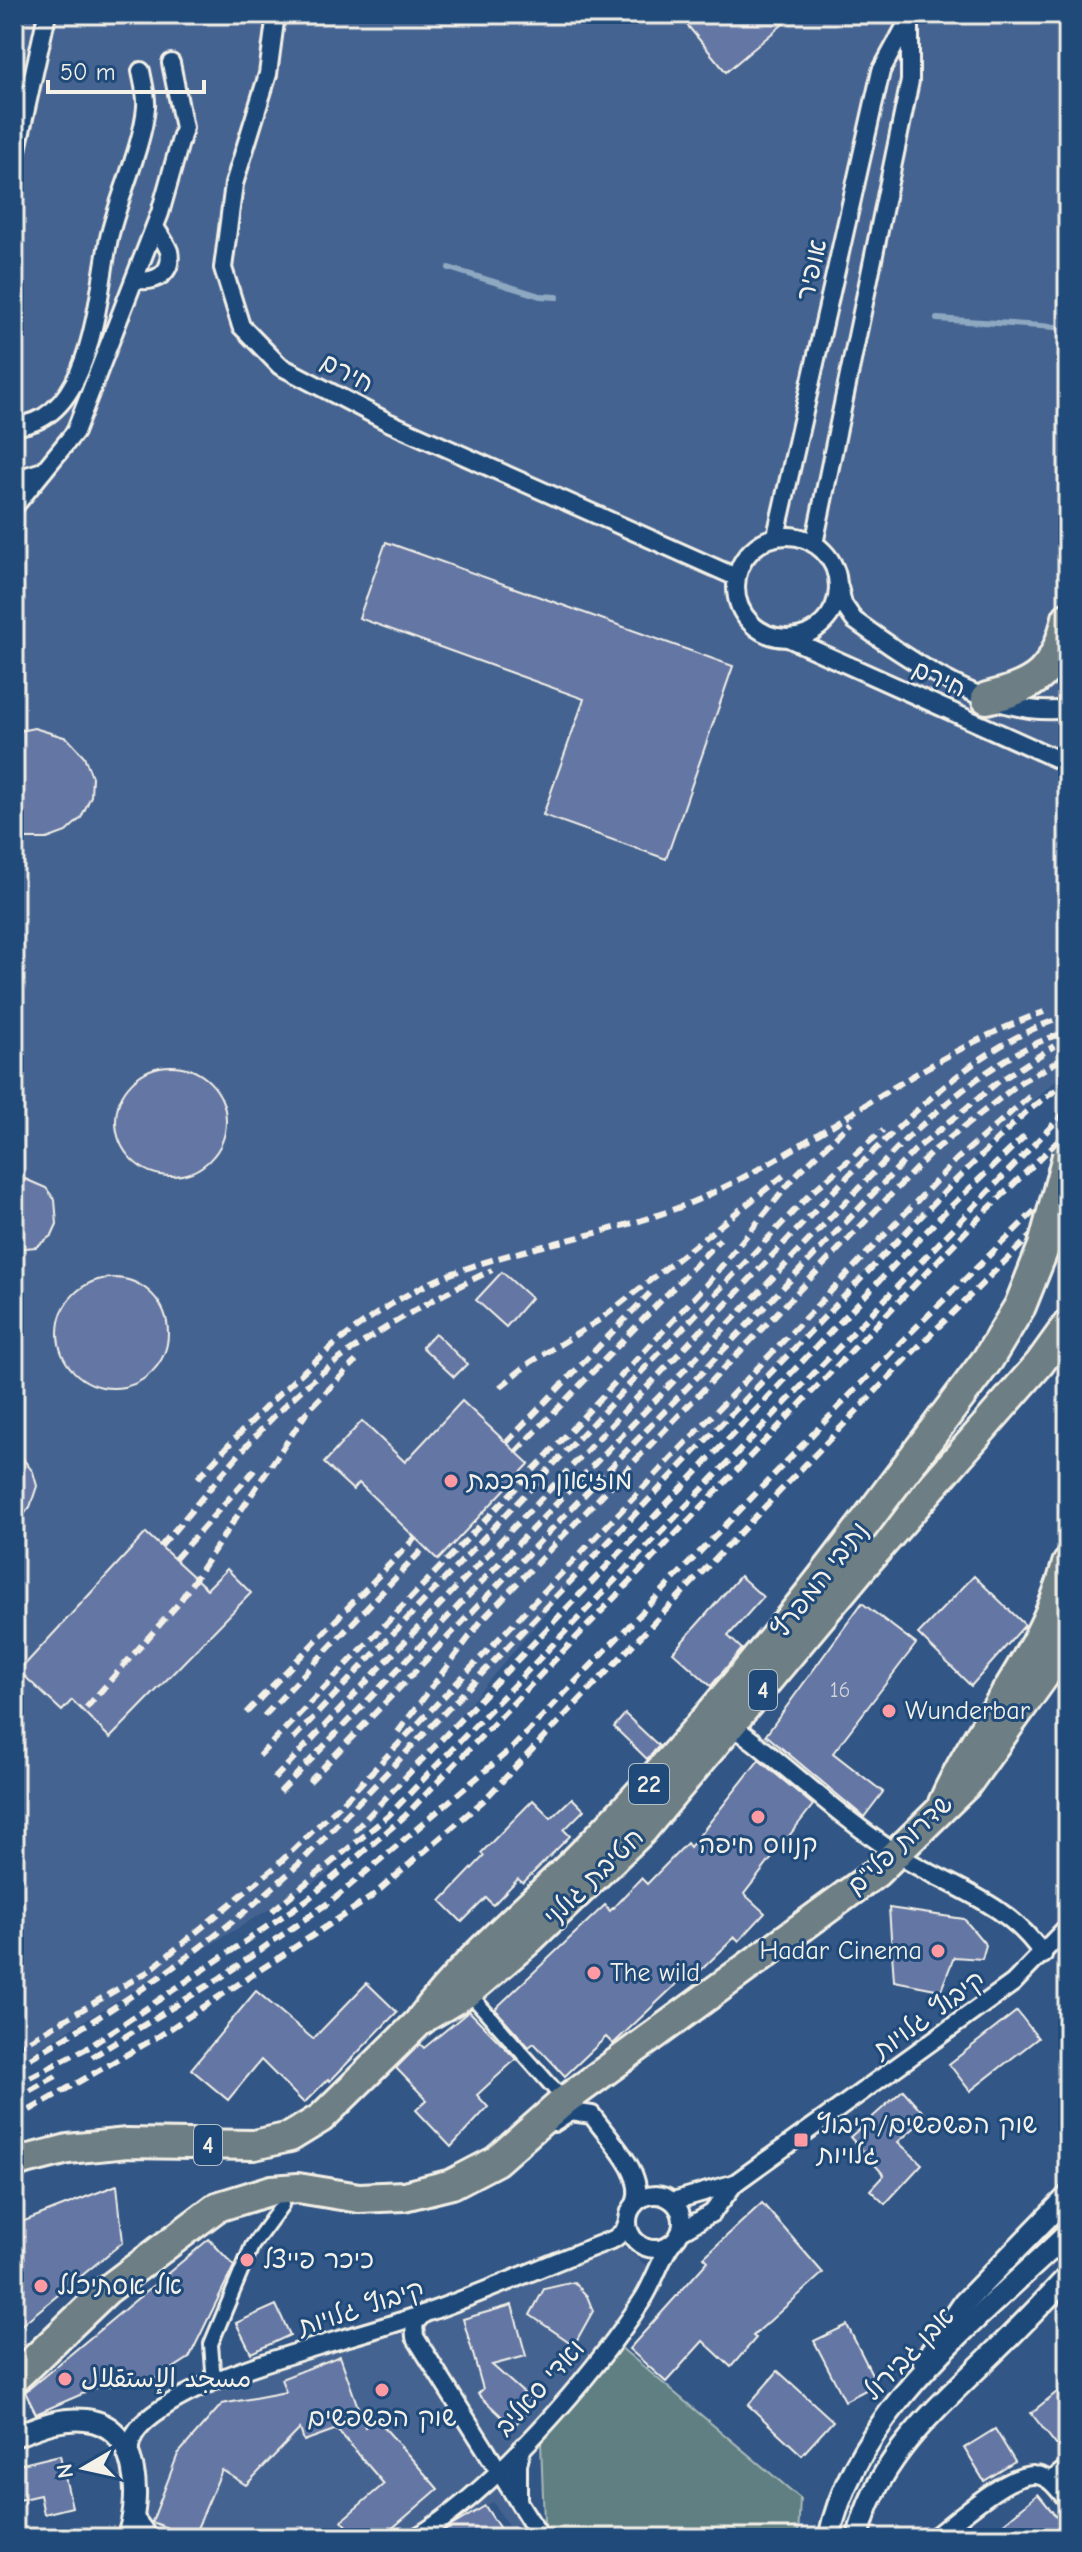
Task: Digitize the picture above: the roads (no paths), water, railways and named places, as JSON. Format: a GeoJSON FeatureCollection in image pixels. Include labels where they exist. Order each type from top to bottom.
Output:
{"type":"FeatureCollection","features":[{"type":"Feature","properties":{"kind":"highway"},"geometry":{"type":"LineString","coordinates":[[987,698],[1029,686],[1046,671],[1063,638],[1068,618]]}},
{"type":"Feature","properties":{"kind":"highway","name":"נתיבי המפרץ"},"geometry":{"type":"LineString","coordinates":[[422,2019],[455,1977],[628,1808],[731,1692],[858,1532],[988,1359],[1020,1306],[1044,1246],[1068,1156]]}},
{"type":"Feature","properties":{"kind":"highway","name":"חטיבת גולני"},"geometry":{"type":"LineString","coordinates":[[14,2163],[68,2149],[127,2143],[254,2145],[290,2137],[321,2118],[422,2019],[468,1992],[528,1941],[642,1831],[864,1565],[1040,1363],[1068,1324]]}},
{"type":"Feature","properties":{"kind":"highway"},"geometry":{"type":"LineString","coordinates":[[944,1803],[975,1742],[1044,1632],[1059,1599],[1068,1564]]}},
{"type":"Feature","properties":{"kind":"highway","name":"שדרות פלי\"ם"},"geometry":{"type":"LineString","coordinates":[[14,2379],[107,2290],[217,2207],[261,2192],[298,2188],[359,2198],[404,2196],[452,2184],[496,2161],[876,1873],[944,1803],[967,1784],[1044,1676],[1068,1633]]}},
{"type":"Feature","properties":{"kind":"street"},"geometry":{"type":"LineString","coordinates":[[14,163],[47,14]]}},
{"type":"Feature","properties":{"kind":"street","name":"חירם"},"geometry":{"type":"LineString","coordinates":[[276,14],[268,74],[234,184],[223,268],[241,326],[280,366],[388,422],[736,577]]}},
{"type":"Feature","properties":{"kind":"street","name":"אופיר"},"geometry":{"type":"LineString","coordinates":[[776,536],[881,71],[911,18]]}},
{"type":"Feature","properties":{"kind":"street","name":"אופיר"},"geometry":{"type":"LineString","coordinates":[[814,544],[910,81],[911,18]]}},
{"type":"Feature","properties":{"kind":"street"},"geometry":{"type":"LineString","coordinates":[[14,507],[75,432],[155,227],[184,128],[171,63]]}},
{"type":"Feature","properties":{"kind":"street"},"geometry":{"type":"LineString","coordinates":[[14,426],[30,425],[51,414],[77,375],[95,326],[109,237],[147,107],[141,71]]}},
{"type":"Feature","properties":{"kind":"street"},"geometry":{"type":"LineString","coordinates":[[135,279],[147,282],[161,277],[169,263],[168,249],[155,227]]}},
{"type":"Feature","properties":{"kind":"street"},"geometry":{"type":"LineString","coordinates":[[14,480],[44,470]]}},
{"type":"Feature","properties":{"kind":"street"},"geometry":{"type":"LineString","coordinates":[[776,536],[802,538],[814,544],[825,553],[837,579],[831,612],[821,625],[790,639],[774,637],[748,621],[739,608],[736,577],[750,550],[776,536]]}},
{"type":"Feature","properties":{"kind":"street","name":"חירם"},"geometry":{"type":"LineString","coordinates":[[837,579],[843,604],[854,620],[954,683],[1027,711],[1068,709]]}},
{"type":"Feature","properties":{"kind":"street","name":"חירם"},"geometry":{"type":"LineString","coordinates":[[790,639],[1068,764]]}},
{"type":"Feature","properties":{"kind":"street"},"geometry":{"type":"LineString","coordinates":[[727,1732],[741,1732],[896,1854],[1008,1915],[1025,1928],[1043,1955]]}},
{"type":"Feature","properties":{"kind":"street","name":"קיבוץ גלויות"},"geometry":{"type":"LineString","coordinates":[[676,2238],[712,2213],[735,2183],[1000,1993],[1043,1955],[1067,1928]]}},
{"type":"Feature","properties":{"kind":"street"},"geometry":{"type":"LineString","coordinates":[[468,1992],[568,2106],[592,2115],[637,2178],[639,2193],[628,2221],[633,2238],[647,2248],[676,2238],[682,2216],[673,2201],[658,2195],[635,2204]]}},
{"type":"Feature","properties":{"kind":"street","name":"קיבוץ גלויות"},"geometry":{"type":"LineString","coordinates":[[673,2201],[735,2183]]}},
{"type":"Feature","properties":{"kind":"street"},"geometry":{"type":"LineString","coordinates":[[905,2391],[964,2303],[1068,2196]]}},
{"type":"Feature","properties":{"kind":"street"},"geometry":{"type":"LineString","coordinates":[[214,2383],[211,2344],[252,2246],[282,2205]]}},
{"type":"Feature","properties":{"kind":"street","name":"קיבוץ גלויות"},"geometry":{"type":"LineString","coordinates":[[130,2460],[131,2440],[146,2421],[179,2398],[214,2383],[423,2314],[614,2239],[624,2231],[628,2221]]}},
{"type":"Feature","properties":{"kind":"street","name":"אבן גבירול"},"geometry":{"type":"LineString","coordinates":[[829,2538],[836,2506],[853,2466],[876,2427],[905,2391],[1068,2233]]}},
{"type":"Feature","properties":{"kind":"street","name":"ואדי סאליב"},"geometry":{"type":"LineString","coordinates":[[415,2538],[446,2516],[499,2470],[586,2377],[643,2299],[676,2238]]}},
{"type":"Feature","properties":{"kind":"street"},"geometry":{"type":"LineString","coordinates":[[858,2538],[875,2490],[893,2458],[919,2425],[1068,2276]]}},
{"type":"Feature","properties":{"kind":"street"},"geometry":{"type":"LineString","coordinates":[[991,2355],[1068,2296]]}},
{"type":"Feature","properties":{"kind":"street"},"geometry":{"type":"LineString","coordinates":[[423,2314],[414,2324],[415,2337],[541,2538]]}},
{"type":"Feature","properties":{"kind":"street"},"geometry":{"type":"LineString","coordinates":[[14,2436],[45,2424],[89,2420],[115,2436],[130,2460],[138,2496],[135,2518],[127,2538]]}},
{"type":"Feature","properties":{"kind":"street"},"geometry":{"type":"LineString","coordinates":[[519,2503],[518,2464],[525,2443]]}},
{"type":"Feature","properties":{"kind":"street"},"geometry":{"type":"LineString","coordinates":[[1051,2481],[1068,2467]]}},
{"type":"Feature","properties":{"kind":"street"},"geometry":{"type":"LineString","coordinates":[[933,2538],[1016,2480],[1034,2475],[1051,2481],[1068,2501]]}},
{"type":"Feature","properties":{"kind":"street"},"geometry":{"type":"LineString","coordinates":[[135,2518],[150,2538]]}},
{"type":"Feature","properties":{"kind":"waterway"},"geometry":{"type":"LineString","coordinates":[[449,268],[540,296],[557,297]]}},
{"type":"Feature","properties":{"kind":"waterway"},"geometry":{"type":"LineString","coordinates":[[937,319],[1055,327]]}},
{"type":"Feature","properties":{"kind":"railway"},"geometry":{"type":"LineString","coordinates":[[198,1478],[316,1360],[384,1309],[420,1288],[487,1261],[616,1228],[710,1194],[794,1149],[957,1051],[1044,1012]]}},
{"type":"Feature","properties":{"kind":"railway"},"geometry":{"type":"LineString","coordinates":[[274,1779],[874,1150],[977,1061],[1036,1028],[1068,1016]]}},
{"type":"Feature","properties":{"kind":"railway"},"geometry":{"type":"LineString","coordinates":[[280,1792],[905,1140],[1002,1062],[1068,1032]]}},
{"type":"Feature","properties":{"kind":"railway"},"geometry":{"type":"LineString","coordinates":[[309,1782],[915,1150],[998,1082],[1054,1046]]}},
{"type":"Feature","properties":{"kind":"railway"},"geometry":{"type":"LineString","coordinates":[[398,1732],[482,1620],[932,1152],[1022,1081],[1068,1056]]}},
{"type":"Feature","properties":{"kind":"railway"},"geometry":{"type":"LineString","coordinates":[[14,2067],[163,1974],[232,1922],[300,1863],[955,1181],[1025,1113],[1068,1081]]}},
{"type":"Feature","properties":{"kind":"railway"},"geometry":{"type":"LineString","coordinates":[[14,2049],[149,1971],[274,1868],[345,1800],[957,1159],[1030,1096]]}},
{"type":"Feature","properties":{"kind":"railway"},"geometry":{"type":"LineString","coordinates":[[272,1911],[388,1816],[1068,1109]]}},
{"type":"Feature","properties":{"kind":"railway"},"geometry":{"type":"LineString","coordinates":[[259,1756],[540,1463],[705,1286],[798,1173],[851,1122]]}},
{"type":"Feature","properties":{"kind":"railway"},"geometry":{"type":"LineString","coordinates":[[293,1739],[811,1193],[883,1130]]}},
{"type":"Feature","properties":{"kind":"railway"},"geometry":{"type":"LineString","coordinates":[[14,2085],[89,2047],[308,1899],[405,1816],[975,1222],[1068,1131]]}},
{"type":"Feature","properties":{"kind":"railway"},"geometry":{"type":"LineString","coordinates":[[354,1831],[945,1212],[1029,1132]]}},
{"type":"Feature","properties":{"kind":"railway"},"geometry":{"type":"LineString","coordinates":[[500,1387],[531,1362],[601,1319],[788,1172]]}},
{"type":"Feature","properties":{"kind":"railway"},"geometry":{"type":"LineString","coordinates":[[92,2057],[220,1978],[334,1899],[512,1748],[900,1343],[1068,1178]]}},
{"type":"Feature","properties":{"kind":"railway"},"geometry":{"type":"LineString","coordinates":[[14,2119],[159,2036],[370,1898],[483,1801],[918,1347],[1068,1199]]}},
{"type":"Feature","properties":{"kind":"railway"},"geometry":{"type":"LineString","coordinates":[[516,1452],[720,1239]]}},
{"type":"Feature","properties":{"kind":"railway"},"geometry":{"type":"LineString","coordinates":[[161,1546],[253,1438],[314,1379],[400,1319],[492,1270]]}},
{"type":"Feature","properties":{"kind":"railway"},"geometry":{"type":"LineString","coordinates":[[506,1443],[650,1293]]}},
{"type":"Feature","properties":{"kind":"railway"},"geometry":{"type":"LineString","coordinates":[[300,1419],[356,1361]]}},
{"type":"Feature","properties":{"kind":"railway"},"geometry":{"type":"LineString","coordinates":[[86,1708],[178,1604],[307,1412]]}},
{"type":"Feature","properties":{"kind":"railway"},"geometry":{"type":"LineString","coordinates":[[175,1559],[258,1466]]}},
{"type":"Feature","properties":{"kind":"railway"},"geometry":{"type":"LineString","coordinates":[[246,1713],[415,1538]]}},
{"type":"Feature","properties":{"kind":"railway"},"geometry":{"type":"LineString","coordinates":[[264,1716],[425,1547]]}},
{"type":"Feature","properties":{"kind":"railway"},"geometry":{"type":"LineString","coordinates":[[14,2099],[60,2074]]}},
{"type":"Feature","properties":{"kind":"place","name":"מוזיאון הרכבת"},"geometry":{"type":"Point","coordinates":[451,1481]}},
{"type":"Feature","properties":{"kind":"place","name":"Wunderbar"},"geometry":{"type":"Point","coordinates":[889,1711]}},
{"type":"Feature","properties":{"kind":"place","name":"קנווס חיפה"},"geometry":{"type":"Point","coordinates":[758,1817]}},
{"type":"Feature","properties":{"kind":"place","name":"Hadar Cinema"},"geometry":{"type":"Point","coordinates":[938,1951]}},
{"type":"Feature","properties":{"kind":"place","name":"The wild"},"geometry":{"type":"Point","coordinates":[594,1973]}},
{"type":"Feature","properties":{"kind":"place","name":"שוק הפשפשים/קיבוץ גלויות"},"geometry":{"type":"Point","coordinates":[801,2140]}},
{"type":"Feature","properties":{"kind":"place","name":"כיכר פייצל"},"geometry":{"type":"Point","coordinates":[247,2260]}},
{"type":"Feature","properties":{"kind":"place","name":"אל אסתיכלל"},"geometry":{"type":"Point","coordinates":[41,2286]}},
{"type":"Feature","properties":{"kind":"place","name":"مسجد الإستقلال"},"geometry":{"type":"Point","coordinates":[65,2379]}},
{"type":"Feature","properties":{"kind":"place","name":"שוק הפשפשים"},"geometry":{"type":"Point","coordinates":[382,2390]}}]}
